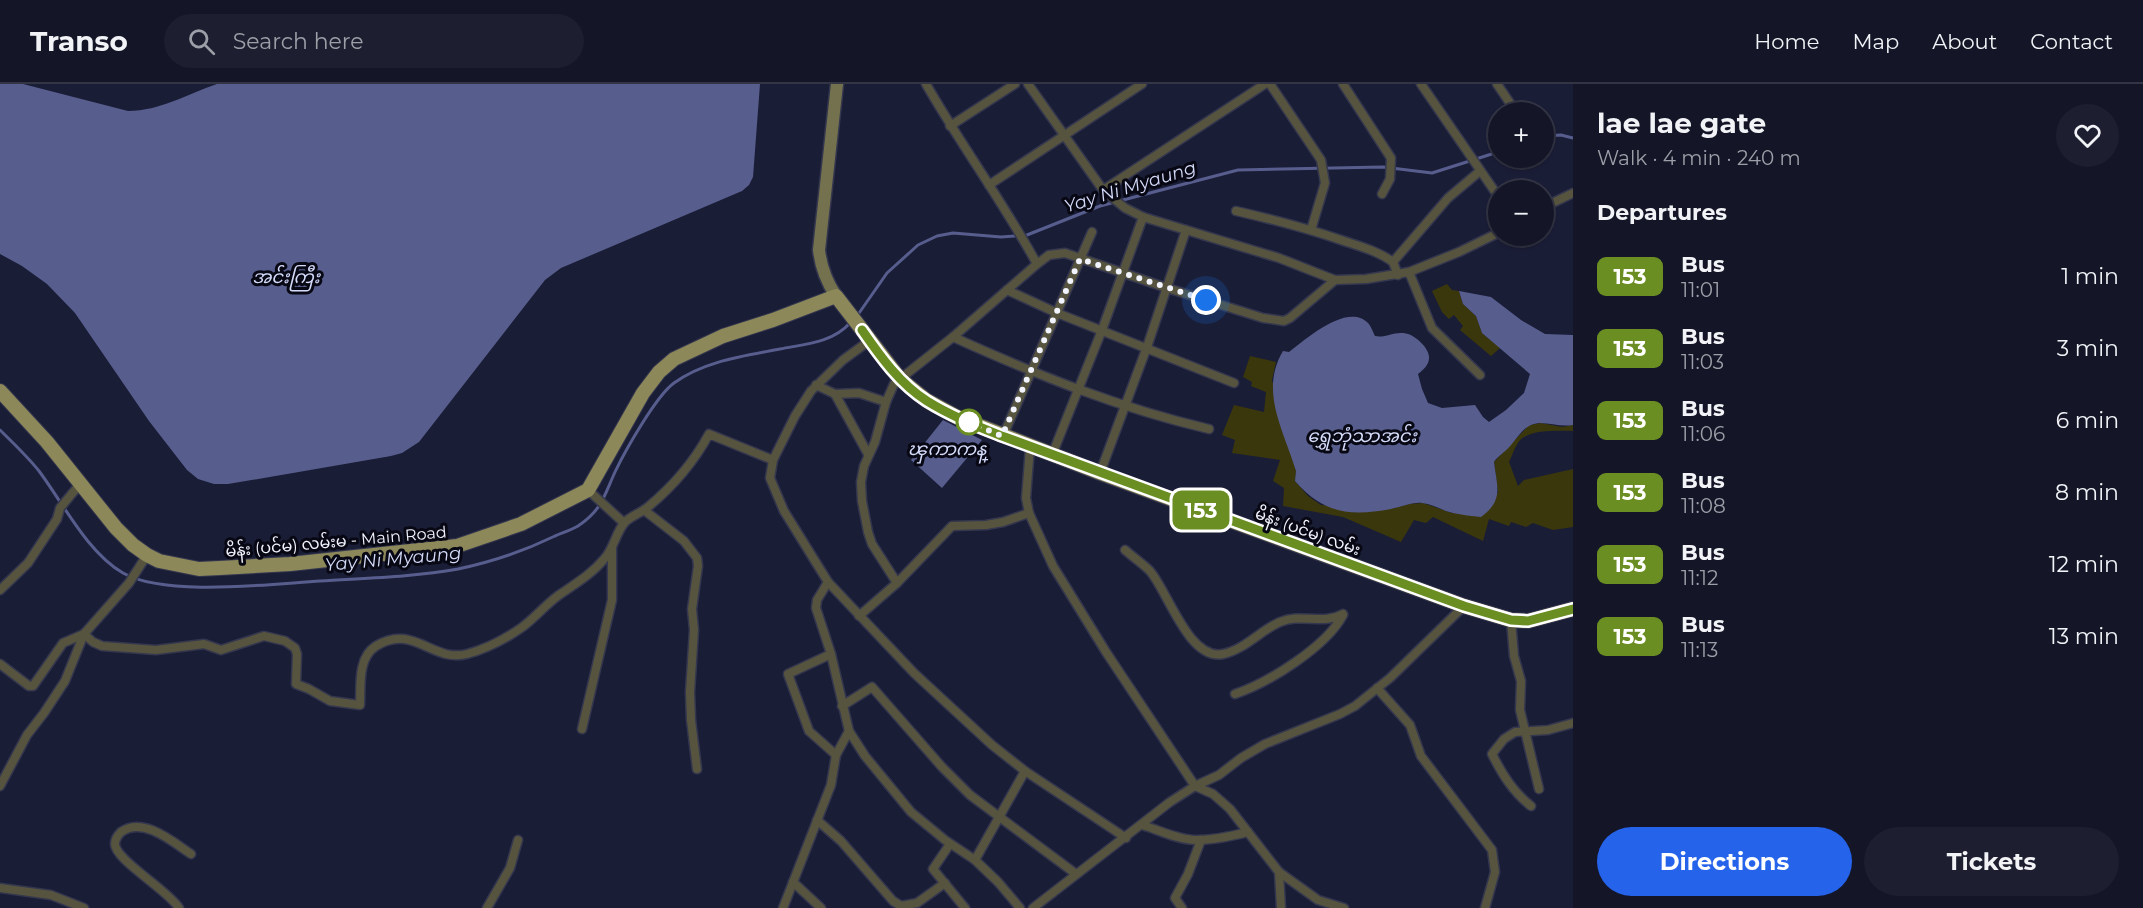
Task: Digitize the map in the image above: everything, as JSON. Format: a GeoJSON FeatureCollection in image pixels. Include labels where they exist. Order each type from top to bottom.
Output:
{"type":"FeatureCollection","features":[{"type":"Feature","properties":{"kind":"main road"},"geometry":{"type":"LineString","coordinates":[[594,494],[643,393],[667,365],[682,355],[723,336],[836,296],[821,266],[819,250],[837,84]]}},
{"type":"Feature","properties":{"kind":"main road","name":"မိန်း (ပင်မ) လမ်း"},"geometry":{"type":"LineString","coordinates":[[836,296],[900,379],[926,400],[957,417],[1030,447],[1464,606],[1511,620],[1528,621],[1573,609]]}},
{"type":"Feature","properties":{"kind":"main road","name":"မိန်း (ပင်မ) လမ်းမ - Main Road"},"geometry":{"type":"LineString","coordinates":[[0,391],[47,442],[116,528],[147,555],[175,565],[199,569],[290,564],[457,546],[521,524],[594,494]]}},
{"type":"Feature","properties":{"kind":"street"},"geometry":{"type":"LineString","coordinates":[[926,84],[1037,264]]}},
{"type":"Feature","properties":{"kind":"street"},"geometry":{"type":"LineString","coordinates":[[950,126],[1015,84]]}},
{"type":"Feature","properties":{"kind":"street"},"geometry":{"type":"LineString","coordinates":[[1028,84],[1103,190],[1125,208],[1143,217],[1279,258],[1335,280],[1366,279],[1409,272],[1488,238]]}},
{"type":"Feature","properties":{"kind":"street"},"geometry":{"type":"LineString","coordinates":[[989,185],[1142,84]]}},
{"type":"Feature","properties":{"kind":"street"},"geometry":{"type":"LineString","coordinates":[[1103,190],[1264,84]]}},
{"type":"Feature","properties":{"kind":"street"},"geometry":{"type":"LineString","coordinates":[[1270,84],[1321,160],[1325,183],[1311,230]]}},
{"type":"Feature","properties":{"kind":"street"},"geometry":{"type":"LineString","coordinates":[[1343,84],[1391,158],[1390,179],[1383,194]]}},
{"type":"Feature","properties":{"kind":"street"},"geometry":{"type":"LineString","coordinates":[[1421,84],[1488,182]]}},
{"type":"Feature","properties":{"kind":"street"},"geometry":{"type":"LineString","coordinates":[[1497,84],[1509,102]]}},
{"type":"Feature","properties":{"kind":"street"},"geometry":{"type":"LineString","coordinates":[[1393,262],[1448,198],[1478,169]]}},
{"type":"Feature","properties":{"kind":"street"},"geometry":{"type":"LineString","coordinates":[[1554,202],[1573,193]]}},
{"type":"Feature","properties":{"kind":"street"},"geometry":{"type":"LineString","coordinates":[[1236,211],[1311,230],[1358,245],[1385,256],[1393,262],[1398,275]]}},
{"type":"Feature","properties":{"kind":"street"},"geometry":{"type":"LineString","coordinates":[[1052,455],[1124,273],[1143,217]]}},
{"type":"Feature","properties":{"kind":"street"},"geometry":{"type":"LineString","coordinates":[[1100,473],[1147,347],[1186,230]]}},
{"type":"Feature","properties":{"kind":"street"},"geometry":{"type":"LineString","coordinates":[[1002,436],[1092,232]]}},
{"type":"Feature","properties":{"kind":"street"},"geometry":{"type":"LineString","coordinates":[[897,583],[872,544],[862,501],[861,482],[868,454],[875,442],[886,402],[894,384],[1049,255],[1065,253],[1263,318],[1284,321],[1335,280]]}},
{"type":"Feature","properties":{"kind":"street"},"geometry":{"type":"LineString","coordinates":[[1409,272],[1432,328],[1480,375]]}},
{"type":"Feature","properties":{"kind":"street"},"geometry":{"type":"LineString","coordinates":[[1007,290],[1057,313],[1234,383]]}},
{"type":"Feature","properties":{"kind":"street"},"geometry":{"type":"LineString","coordinates":[[866,335],[816,385],[800,407],[773,460],[770,478],[783,511],[828,582],[914,673],[992,745],[1025,771],[1126,838]]}},
{"type":"Feature","properties":{"kind":"street"},"geometry":{"type":"LineString","coordinates":[[952,337],[1031,373],[1077,390],[1124,406],[1209,429]]}},
{"type":"Feature","properties":{"kind":"street"},"geometry":{"type":"LineString","coordinates":[[816,385],[836,394],[859,393],[886,402]]}},
{"type":"Feature","properties":{"kind":"street"},"geometry":{"type":"LineString","coordinates":[[836,394],[868,454]]}},
{"type":"Feature","properties":{"kind":"street"},"geometry":{"type":"LineString","coordinates":[[84,634],[102,646],[156,650],[204,644],[221,650],[264,636],[285,641],[295,648],[297,654],[296,684],[330,701],[360,705],[364,664],[370,650],[378,645],[401,639],[416,641],[433,651],[465,655],[485,648],[521,628],[604,559],[624,523],[644,510],[691,463],[709,434],[773,460]]}},
{"type":"Feature","properties":{"kind":"street"},"geometry":{"type":"LineString","coordinates":[[1030,447],[1026,498],[1029,513],[1053,566],[1106,652],[1195,786],[1213,794],[1222,802],[1279,872],[1305,893],[1318,900],[1344,908]]}},
{"type":"Feature","properties":{"kind":"street"},"geometry":{"type":"LineString","coordinates":[[0,590],[28,563],[57,519],[60,508],[80,484]]}},
{"type":"Feature","properties":{"kind":"street"},"geometry":{"type":"LineString","coordinates":[[594,494],[624,523]]}},
{"type":"Feature","properties":{"kind":"street"},"geometry":{"type":"LineString","coordinates":[[644,510],[684,542],[697,558],[692,609],[694,630],[690,692],[697,769]]}},
{"type":"Feature","properties":{"kind":"street"},"geometry":{"type":"LineString","coordinates":[[859,616],[897,583],[952,526],[1004,522],[1029,513]]}},
{"type":"Feature","properties":{"kind":"street"},"geometry":{"type":"LineString","coordinates":[[582,729],[612,600],[612,548]]}},
{"type":"Feature","properties":{"kind":"street"},"geometry":{"type":"LineString","coordinates":[[1125,550],[1150,571],[1193,641],[1205,651],[1214,654],[1233,650],[1281,621],[1304,617],[1327,619],[1343,614],[1339,622],[1311,650],[1285,669],[1235,694]]}},
{"type":"Feature","properties":{"kind":"street"},"geometry":{"type":"LineString","coordinates":[[0,786],[27,735],[65,681],[84,634],[129,583],[147,555]]}},
{"type":"Feature","properties":{"kind":"street"},"geometry":{"type":"LineString","coordinates":[[828,582],[817,600],[816,608],[831,654],[849,731],[911,812],[950,844],[975,860],[1020,908]]}},
{"type":"Feature","properties":{"kind":"street"},"geometry":{"type":"LineString","coordinates":[[1033,908],[1195,786],[1219,775],[1241,758],[1265,744],[1355,706],[1464,606]]}},
{"type":"Feature","properties":{"kind":"street"},"geometry":{"type":"LineString","coordinates":[[1511,620],[1514,656],[1521,681],[1520,710],[1523,731],[1539,789]]}},
{"type":"Feature","properties":{"kind":"street"},"geometry":{"type":"LineString","coordinates":[[0,664],[29,686],[33,686],[63,643],[84,634]]}},
{"type":"Feature","properties":{"kind":"street"},"geometry":{"type":"LineString","coordinates":[[831,654],[788,674],[809,731],[836,755]]}},
{"type":"Feature","properties":{"kind":"street"},"geometry":{"type":"LineString","coordinates":[[842,706],[872,687],[942,767],[970,795],[1076,874]]}},
{"type":"Feature","properties":{"kind":"street"},"geometry":{"type":"LineString","coordinates":[[1377,688],[1410,725],[1421,756],[1492,850],[1495,872],[1485,908]]}},
{"type":"Feature","properties":{"kind":"street"},"geometry":{"type":"LineString","coordinates":[[1531,806],[1520,797],[1502,773],[1492,754],[1511,734],[1548,730],[1573,724]]}},
{"type":"Feature","properties":{"kind":"street"},"geometry":{"type":"LineString","coordinates":[[783,908],[831,785],[836,755],[849,731]]}},
{"type":"Feature","properties":{"kind":"street"},"geometry":{"type":"LineString","coordinates":[[975,860],[1025,771]]}},
{"type":"Feature","properties":{"kind":"street"},"geometry":{"type":"LineString","coordinates":[[817,820],[841,841],[893,901],[901,906],[917,903],[945,883]]}},
{"type":"Feature","properties":{"kind":"street"},"geometry":{"type":"LineString","coordinates":[[1142,825],[1182,838],[1201,840],[1248,832]]}},
{"type":"Feature","properties":{"kind":"street"},"geometry":{"type":"LineString","coordinates":[[179,908],[166,892],[118,854],[115,843],[118,835],[123,831],[137,826],[162,835],[191,854]]}},
{"type":"Feature","properties":{"kind":"street"},"geometry":{"type":"LineString","coordinates":[[487,908],[510,868],[518,840]]}},
{"type":"Feature","properties":{"kind":"street"},"geometry":{"type":"LineString","coordinates":[[1182,908],[1175,898],[1188,874],[1201,840]]}},
{"type":"Feature","properties":{"kind":"street"},"geometry":{"type":"LineString","coordinates":[[950,844],[933,869],[965,908]]}},
{"type":"Feature","properties":{"kind":"street"},"geometry":{"type":"LineString","coordinates":[[1279,872],[1281,908]]}},
{"type":"Feature","properties":{"kind":"street"},"geometry":{"type":"LineString","coordinates":[[793,882],[821,908]]}},
{"type":"Feature","properties":{"kind":"street"},"geometry":{"type":"LineString","coordinates":[[0,888],[51,895],[84,908]]}},
{"type":"Feature","properties":{"kind":"shaded area"},"geometry":{"type":"Polygon","coordinates":[[[1447,284],[1452,290],[1459,291],[1463,304],[1476,316],[1482,333],[1500,348],[1491,356],[1460,330],[1463,326],[1454,315],[1449,319],[1442,312],[1432,291],[1447,284]]]}},
{"type":"Feature","properties":{"kind":"shaded area"},"geometry":{"type":"Polygon","coordinates":[[[1250,356],[1276,362],[1272,380],[1296,471],[1295,481],[1308,496],[1321,505],[1390,509],[1423,503],[1452,513],[1498,493],[1494,462],[1529,425],[1541,423],[1562,427],[1573,425],[1573,431],[1545,431],[1525,436],[1518,442],[1509,462],[1518,486],[1524,480],[1573,469],[1573,527],[1553,530],[1533,523],[1526,527],[1511,522],[1509,526],[1489,519],[1483,541],[1433,517],[1426,523],[1414,520],[1401,542],[1343,517],[1283,506],[1284,488],[1273,481],[1280,460],[1232,453],[1235,440],[1222,435],[1234,405],[1264,412],[1266,392],[1251,386],[1252,382],[1243,377],[1250,356]]]}},
{"type":"Feature","properties":{"kind":"water","name":"အင်းကြီး"},"geometry":{"type":"Polygon","coordinates":[[[0,84],[23,84],[128,111],[162,105],[217,84],[760,84],[753,177],[749,185],[742,191],[561,268],[545,280],[419,442],[402,453],[391,456],[228,484],[214,484],[198,479],[187,470],[149,421],[75,313],[47,284],[0,254],[0,84]]]}},
{"type":"Feature","properties":{"kind":"water","name":"ရွှေဘုံသာအင်း"},"geometry":{"type":"Polygon","coordinates":[[[1459,291],[1491,297],[1521,320],[1545,334],[1573,335],[1573,425],[1540,423],[1524,430],[1494,462],[1496,499],[1481,517],[1453,513],[1422,503],[1376,511],[1350,512],[1338,510],[1316,500],[1295,481],[1296,471],[1276,411],[1273,381],[1276,366],[1283,351],[1289,352],[1327,325],[1349,317],[1359,318],[1368,323],[1375,336],[1407,334],[1420,342],[1429,354],[1427,365],[1418,374],[1428,403],[1442,408],[1475,405],[1489,422],[1524,393],[1530,374],[1482,333],[1476,316],[1463,304],[1459,291]]]}},
{"type":"Feature","properties":{"kind":"water","name":"ၾကာကန္"},"geometry":{"type":"Polygon","coordinates":[[[943,420],[982,440],[942,488],[911,460],[943,420]]]}},
{"type":"Feature","properties":{"kind":"waterway","name":"Yay Ni Myaung"},"geometry":{"type":"LineString","coordinates":[[1554,135],[1573,138]]}},
{"type":"Feature","properties":{"kind":"waterway","name":"Yay Ni Myaung"},"geometry":{"type":"LineString","coordinates":[[857,316],[887,273],[918,245],[937,236],[953,233],[1001,237],[1027,235],[1100,206],[1238,170],[1383,167],[1432,173],[1488,155]]}},
{"type":"Feature","properties":{"kind":"waterway","name":"Yay Ni Myaung"},"geometry":{"type":"LineString","coordinates":[[0,430],[39,471],[76,526],[98,553],[123,573],[141,580],[164,585],[218,587],[441,572],[508,556],[572,529],[586,520],[601,502],[633,438],[650,411],[674,383],[711,364],[827,339],[850,323]]}},
{"type":"Feature","properties":{"kind":"bus line","name":"153"},"geometry":{"type":"LineString","coordinates":[[862,330],[900,379],[926,400],[957,417],[1002,436],[1464,606],[1511,620],[1528,621],[1573,609]]}},
{"type":"Feature","properties":{"kind":"route"},"geometry":{"type":"LineString","coordinates":[[969,422],[1002,436],[1080,259],[1206,300]]}}]}
